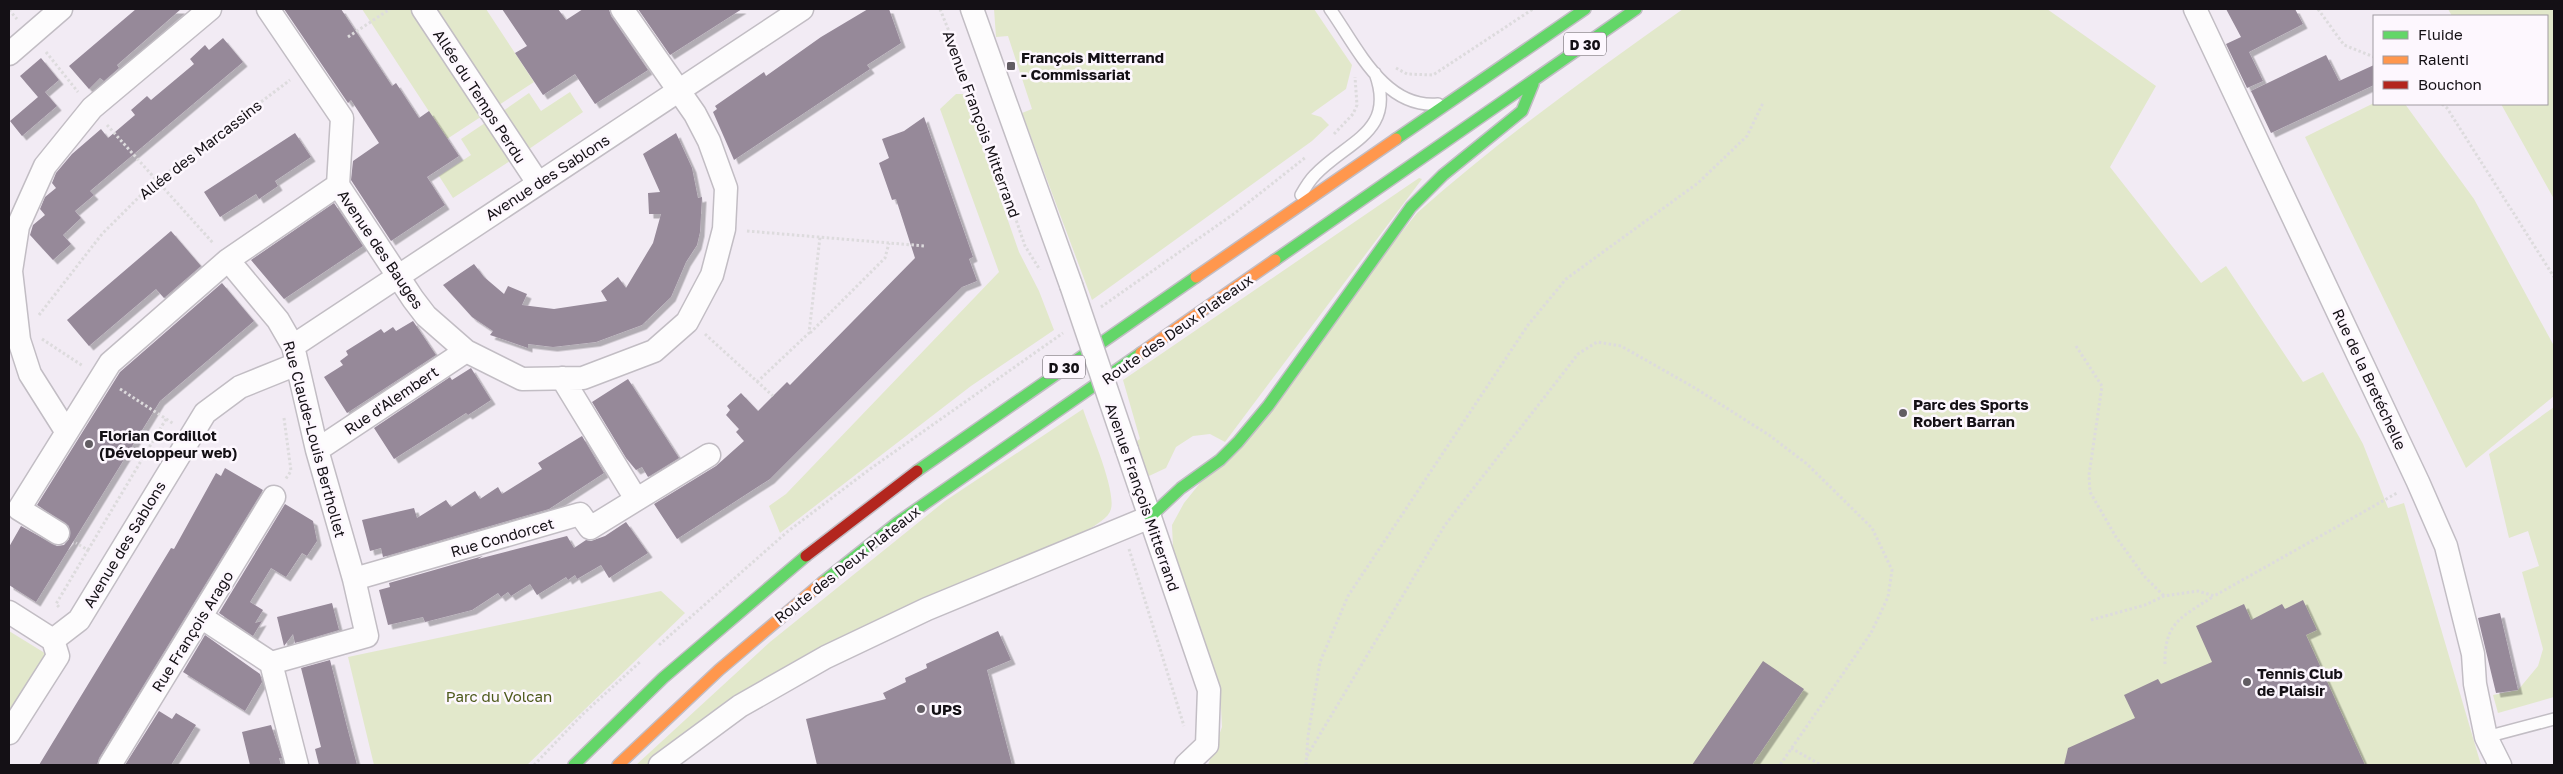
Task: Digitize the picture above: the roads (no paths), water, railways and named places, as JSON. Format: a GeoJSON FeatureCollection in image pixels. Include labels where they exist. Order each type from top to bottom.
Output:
{"type":"FeatureCollection","features":[{"type":"Feature","properties":{"kind":"main road","name":"Route des Deux Plateaux"},"geometry":{"type":"LineString","coordinates":[[574,765],[703,641],[863,509],[955,443],[1585,9]]}},
{"type":"Feature","properties":{"kind":"main road","name":"Route des Deux Plateaux"},"geometry":{"type":"LineString","coordinates":[[618,765],[719,669],[791,607],[897,523],[970,470],[1636,9]]}},
{"type":"Feature","properties":{"kind":"main road"},"geometry":{"type":"LineString","coordinates":[[1150,516],[1181,488],[1220,460],[1238,442],[1268,406],[1411,207],[1443,176],[1522,112],[1534,80]]}},
{"type":"Feature","properties":{"kind":"street"},"geometry":{"type":"LineString","coordinates":[[9,54],[62,9]]}},
{"type":"Feature","properties":{"kind":"street"},"geometry":{"type":"LineString","coordinates":[[66,431],[30,374],[19,340],[11,270],[18,226],[45,166],[92,108],[210,9]]}},
{"type":"Feature","properties":{"kind":"street","name":"Avenue des Bauges"},"geometry":{"type":"LineString","coordinates":[[268,9],[342,118],[338,186],[413,299],[426,316],[466,351],[522,379],[583,378],[654,351],[688,319],[712,275],[724,229],[726,188],[709,141],[695,114],[622,9]]}},
{"type":"Feature","properties":{"kind":"street","name":"Allée du Temps Perdu"},"geometry":{"type":"LineString","coordinates":[[423,9],[538,183]]}},
{"type":"Feature","properties":{"kind":"street","name":"Avenue des Sablons"},"geometry":{"type":"LineString","coordinates":[[54,640],[79,620],[205,413],[240,387],[295,355],[398,275],[802,9]]}},
{"type":"Feature","properties":{"kind":"street","name":"Rue de la Bretéchelle"},"geometry":{"type":"LineString","coordinates":[[2195,9],[2418,482],[2446,546],[2473,654],[2475,684],[2486,737],[2500,765]]}},
{"type":"Feature","properties":{"kind":"street","name":"Avenue François Mitterrand"},"geometry":{"type":"LineString","coordinates":[[975,11],[1209,690],[1207,745],[1190,762]]}},
{"type":"Feature","properties":{"kind":"street"},"geometry":{"type":"LineString","coordinates":[[58,534],[19,509],[110,363],[228,260],[338,186]]}},
{"type":"Feature","properties":{"kind":"street","name":"Rue Claude-Louis Berthollet"},"geometry":{"type":"LineString","coordinates":[[228,260],[278,320],[295,355],[317,450],[354,579],[367,636],[271,663]]}},
{"type":"Feature","properties":{"kind":"street","name":"Rue d'Alembert"},"geometry":{"type":"LineString","coordinates":[[317,450],[466,351]]}},
{"type":"Feature","properties":{"kind":"street"},"geometry":{"type":"LineString","coordinates":[[562,378],[636,500]]}},
{"type":"Feature","properties":{"kind":"street","name":"Rue Condorcet"},"geometry":{"type":"LineString","coordinates":[[354,579],[580,514],[590,528],[709,455]]}},
{"type":"Feature","properties":{"kind":"street","name":"Rue François Arago"},"geometry":{"type":"LineString","coordinates":[[110,765],[274,497]]}},
{"type":"Feature","properties":{"kind":"street"},"geometry":{"type":"LineString","coordinates":[[660,765],[740,706],[826,657],[927,609],[1124,529],[1150,516]]}},
{"type":"Feature","properties":{"kind":"street"},"geometry":{"type":"LineString","coordinates":[[9,612],[54,640],[58,656],[9,733]]}},
{"type":"Feature","properties":{"kind":"street"},"geometry":{"type":"LineString","coordinates":[[201,617],[271,663],[297,765]]}},
{"type":"Feature","properties":{"kind":"lane"},"geometry":{"type":"LineString","coordinates":[[1330,9],[1375,72],[1392,92],[1412,102],[1428,105],[1449,102]]}},
{"type":"Feature","properties":{"kind":"lane"},"geometry":{"type":"LineString","coordinates":[[1288,213],[1314,176],[1364,136],[1373,124],[1380,111],[1381,96],[1375,72]]}},
{"type":"Feature","properties":{"kind":"lane"},"geometry":{"type":"LineString","coordinates":[[2486,737],[2554,719]]}},
{"type":"Feature","properties":{"kind":"place","name":"François Mitterrand - Commissariat"},"geometry":{"type":"Point","coordinates":[1011,66]}},
{"type":"Feature","properties":{"kind":"place","name":"Parc des Sports Robert Barran"},"geometry":{"type":"Point","coordinates":[1903,413]}},
{"type":"Feature","properties":{"kind":"place","name":"Florian Cordillot (Développeur web)"},"geometry":{"type":"Point","coordinates":[89,444]}},
{"type":"Feature","properties":{"kind":"place","name":"Tennis Club de Plaisir"},"geometry":{"type":"Point","coordinates":[2247,682]}},
{"type":"Feature","properties":{"kind":"place","name":"UPS"},"geometry":{"type":"Point","coordinates":[921,709]}},
{"type":"Feature","properties":{"kind":"park label","name":"Parc du Volcan"},"geometry":{"type":"Point","coordinates":[499,696]}}]}
